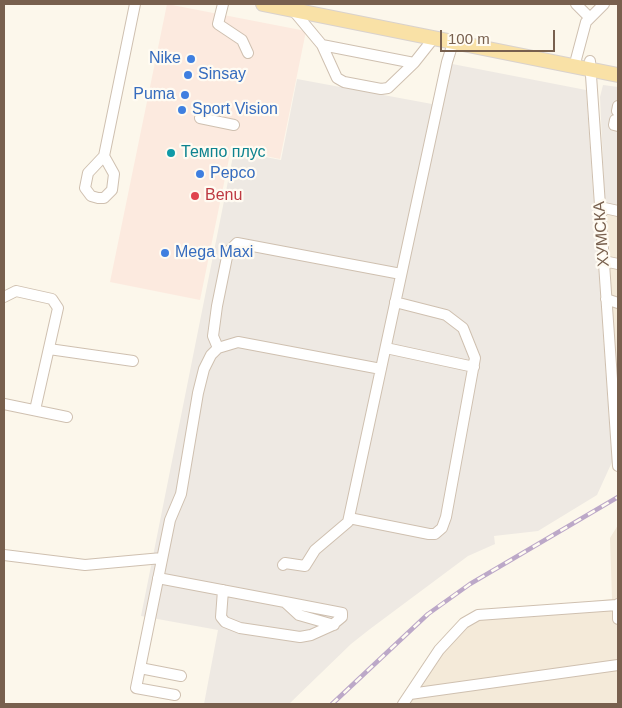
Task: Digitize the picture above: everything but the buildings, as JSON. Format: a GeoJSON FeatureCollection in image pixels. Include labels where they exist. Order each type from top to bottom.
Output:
{"type":"FeatureCollection","features":[{"type":"Feature","properties":{"kind":"main road"},"geometry":{"type":"LineString","coordinates":[[263,4],[453,43],[575,63]]}},
{"type":"Feature","properties":{"kind":"main road"},"geometry":{"type":"LineString","coordinates":[[308,4],[590,66],[618,75]]}},
{"type":"Feature","properties":{"kind":"main road"},"geometry":{"type":"LineString","coordinates":[[590,66],[618,67]]}},
{"type":"Feature","properties":{"kind":"street"},"geometry":{"type":"LineString","coordinates":[[104,156],[136,4]]}},
{"type":"Feature","properties":{"kind":"street"},"geometry":{"type":"LineString","coordinates":[[223,4],[218,24],[242,40],[248,53]]}},
{"type":"Feature","properties":{"kind":"street"},"geometry":{"type":"LineString","coordinates":[[576,4],[589,18]]}},
{"type":"Feature","properties":{"kind":"street"},"geometry":{"type":"LineString","coordinates":[[575,63],[584,28],[589,18],[604,4]]}},
{"type":"Feature","properties":{"kind":"street"},"geometry":{"type":"LineString","coordinates":[[292,9],[322,45],[337,78],[344,82],[380,89],[388,88],[399,80],[433,39]]}},
{"type":"Feature","properties":{"kind":"street"},"geometry":{"type":"LineString","coordinates":[[283,565],[285,563],[305,566],[316,550],[339,532],[349,518],[447,62],[453,43]]}},
{"type":"Feature","properties":{"kind":"street"},"geometry":{"type":"LineString","coordinates":[[322,45],[414,62]]}},
{"type":"Feature","properties":{"kind":"street","name":"ХУМСКА"},"geometry":{"type":"LineString","coordinates":[[590,66],[606,299],[614,359],[618,466]]}},
{"type":"Feature","properties":{"kind":"street"},"geometry":{"type":"LineString","coordinates":[[200,118],[234,125]]}},
{"type":"Feature","properties":{"kind":"street"},"geometry":{"type":"LineString","coordinates":[[600,207],[618,211]]}},
{"type":"Feature","properties":{"kind":"street"},"geometry":{"type":"LineString","coordinates":[[218,348],[213,336],[217,306],[228,252],[237,243],[401,274]]}},
{"type":"Feature","properties":{"kind":"street"},"geometry":{"type":"LineString","coordinates":[[604,261],[618,264]]}},
{"type":"Feature","properties":{"kind":"street"},"geometry":{"type":"LineString","coordinates":[[4,296],[16,291],[48,297],[55,301],[58,308],[35,410]]}},
{"type":"Feature","properties":{"kind":"street"},"geometry":{"type":"LineString","coordinates":[[606,299],[618,302]]}},
{"type":"Feature","properties":{"kind":"street"},"geometry":{"type":"LineString","coordinates":[[349,518],[435,534],[442,528],[446,517],[475,358],[463,328],[446,315],[395,302]]}},
{"type":"Feature","properties":{"kind":"street"},"geometry":{"type":"LineString","coordinates":[[175,696],[136,688],[170,520],[181,494],[204,369],[211,355],[218,348],[238,342],[381,369]]}},
{"type":"Feature","properties":{"kind":"street"},"geometry":{"type":"LineString","coordinates":[[386,348],[474,367]]}},
{"type":"Feature","properties":{"kind":"street"},"geometry":{"type":"LineString","coordinates":[[49,349],[133,361]]}},
{"type":"Feature","properties":{"kind":"street"},"geometry":{"type":"LineString","coordinates":[[4,404],[67,417]]}},
{"type":"Feature","properties":{"kind":"street"},"geometry":{"type":"LineString","coordinates":[[4,555],[85,564],[162,558]]}},
{"type":"Feature","properties":{"kind":"street"},"geometry":{"type":"LineString","coordinates":[[158,578],[223,590],[342,613],[341,620],[311,635],[300,637],[240,628],[225,622],[221,617],[223,590]]}},
{"type":"Feature","properties":{"kind":"street"},"geometry":{"type":"LineString","coordinates":[[403,704],[439,650],[464,623],[478,615],[618,604],[618,619]]}},
{"type":"Feature","properties":{"kind":"street"},"geometry":{"type":"LineString","coordinates":[[410,694],[618,665]]}},
{"type":"Feature","properties":{"kind":"street"},"geometry":{"type":"LineString","coordinates":[[140,668],[182,676]]}},
{"type":"Feature","properties":{"kind":"shaded area"},"geometry":{"type":"Polygon","coordinates":[[[167,4],[306,31],[280,159],[231,149],[200,300],[110,282],[167,4]]]}},
{"type":"Feature","properties":{"kind":"shaded area"},"geometry":{"type":"Polygon","coordinates":[[[442,62],[586,90],[612,462],[597,495],[538,531],[494,536],[495,544],[468,556],[351,644],[289,704],[204,704],[218,630],[141,616],[234,151],[281,160],[297,79],[432,104],[442,62]]]}},
{"type":"Feature","properties":{"kind":"shaded area"},"geometry":{"type":"Polygon","coordinates":[[[603,85],[618,87],[618,208],[605,206],[600,97],[603,85]]]}},
{"type":"Feature","properties":{"kind":"shaded area"},"geometry":{"type":"Polygon","coordinates":[[[594,204],[618,208],[618,405],[608,402],[594,204]]]}},
{"type":"Feature","properties":{"kind":"shaded area"},"geometry":{"type":"Polygon","coordinates":[[[618,525],[618,704],[398,704],[475,612],[612,599],[610,538],[618,525]]]}},
{"type":"Feature","properties":{"kind":"railway"},"geometry":{"type":"LineString","coordinates":[[332,704],[428,614],[470,584],[618,497]]}},
{"type":"Feature","properties":{"kind":"place","name":"Nike"},"geometry":{"type":"Point","coordinates":[191,59]}},
{"type":"Feature","properties":{"kind":"place","name":"Sinsay"},"geometry":{"type":"Point","coordinates":[188,75]}},
{"type":"Feature","properties":{"kind":"place","name":"Puma"},"geometry":{"type":"Point","coordinates":[185,95]}},
{"type":"Feature","properties":{"kind":"place","name":"Sport Vision"},"geometry":{"type":"Point","coordinates":[182,110]}},
{"type":"Feature","properties":{"kind":"place","name":"Темпо плус"},"geometry":{"type":"Point","coordinates":[171,153]}},
{"type":"Feature","properties":{"kind":"place","name":"Pepco"},"geometry":{"type":"Point","coordinates":[200,174]}},
{"type":"Feature","properties":{"kind":"place","name":"Benu"},"geometry":{"type":"Point","coordinates":[195,196]}},
{"type":"Feature","properties":{"kind":"place","name":"Mega Maxi"},"geometry":{"type":"Point","coordinates":[165,253]}}]}
